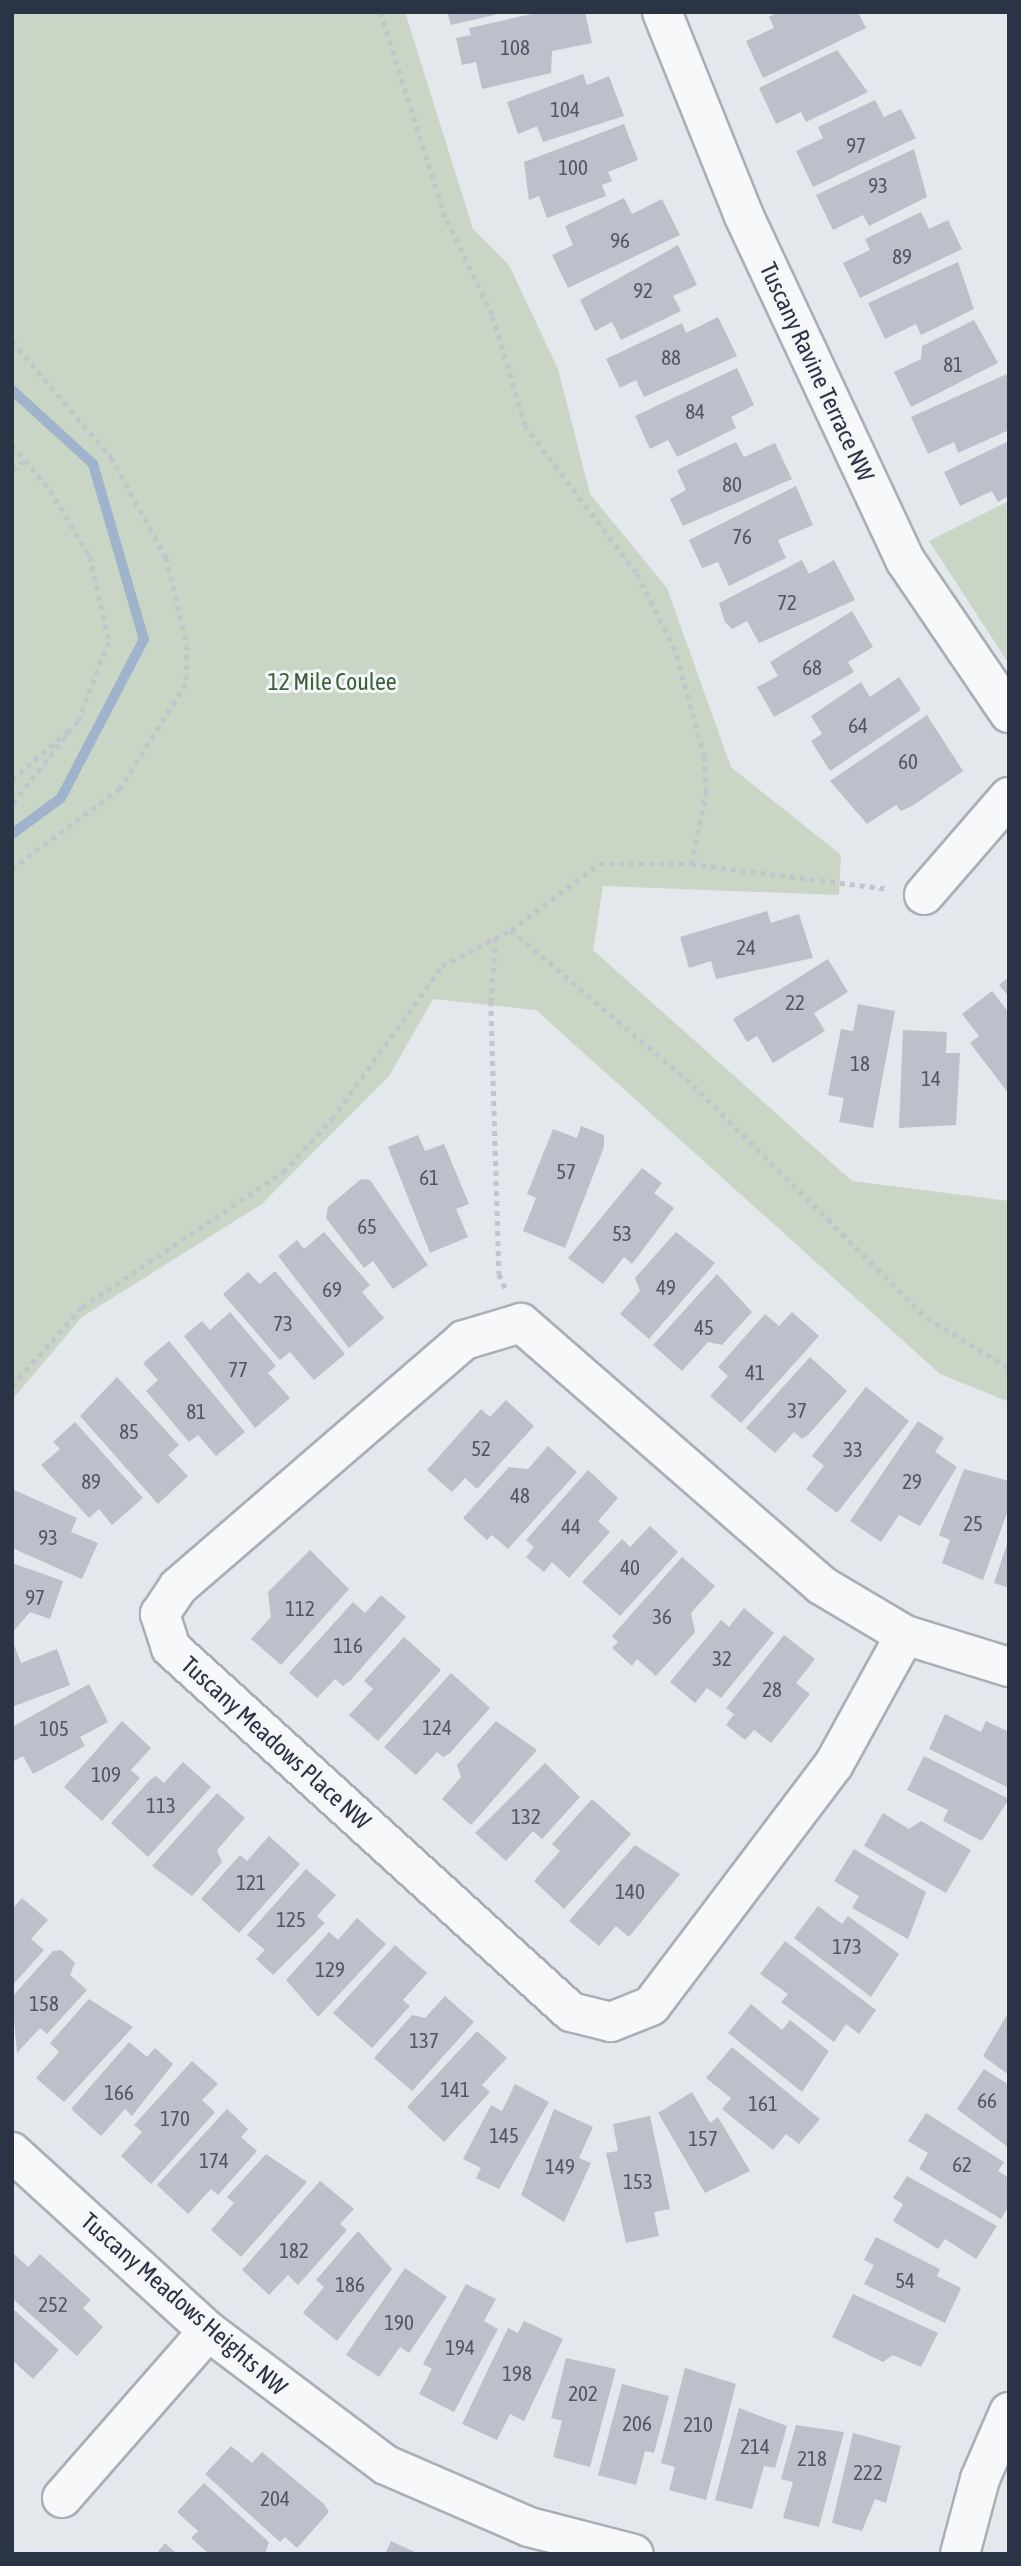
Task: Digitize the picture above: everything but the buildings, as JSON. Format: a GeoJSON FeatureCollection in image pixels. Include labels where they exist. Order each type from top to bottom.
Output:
{"type":"FeatureCollection","features":[{"type":"Feature","properties":{"kind":"street","name":"Tuscany Ravine Terrace NW"},"geometry":{"type":"LineString","coordinates":[[662,12],[743,214],[905,560],[1009,713]]}},
{"type":"Feature","properties":{"kind":"street"},"geometry":{"type":"LineString","coordinates":[[925,895],[1009,797]]}},
{"type":"Feature","properties":{"kind":"street"},"geometry":{"type":"LineString","coordinates":[[521,1323],[821,1585],[905,1635],[1009,1667]]}},
{"type":"Feature","properties":{"kind":"street","name":"Tuscany Meadows Place NW"},"geometry":{"type":"LineString","coordinates":[[521,1323],[464,1340],[178,1587],[160,1614],[171,1648],[571,2012],[611,2022],[651,2006],[834,1764],[905,1635]]}},
{"type":"Feature","properties":{"kind":"street","name":"Tuscany Meadows Heights NW"},"geometry":{"type":"LineString","coordinates":[[12,2152],[208,2331],[386,2465],[529,2527],[634,2554]]}},
{"type":"Feature","properties":{"kind":"street"},"geometry":{"type":"LineString","coordinates":[[62,2498],[208,2331]]}},
{"type":"Feature","properties":{"kind":"street"},"geometry":{"type":"LineString","coordinates":[[960,2554],[980,2479],[1009,2412]]}},
{"type":"Feature","properties":{"kind":"path"},"geometry":{"type":"LineString","coordinates":[[380,12],[445,217],[492,315],[506,378],[525,426],[636,573],[675,650],[704,757],[706,792],[691,864]]}},
{"type":"Feature","properties":{"kind":"path"},"geometry":{"type":"LineString","coordinates":[[12,341],[111,457],[166,557],[187,645],[186,684],[120,789],[12,869]]}},
{"type":"Feature","properties":{"kind":"path"},"geometry":{"type":"LineString","coordinates":[[12,445],[90,556],[109,642],[78,721],[12,805]]}},
{"type":"Feature","properties":{"kind":"path"},"geometry":{"type":"LineString","coordinates":[[12,470],[24,460]]}},
{"type":"Feature","properties":{"kind":"path"},"geometry":{"type":"LineString","coordinates":[[12,780],[78,721]]}},
{"type":"Feature","properties":{"kind":"path"},"geometry":{"type":"LineString","coordinates":[[12,1386],[82,1307],[283,1172],[332,1119],[442,967],[511,930],[599,864],[691,864],[925,895]]}},
{"type":"Feature","properties":{"kind":"path"},"geometry":{"type":"LineString","coordinates":[[511,930],[693,1085],[927,1318],[1009,1368]]}},
{"type":"Feature","properties":{"kind":"path"},"geometry":{"type":"LineString","coordinates":[[496,938],[491,1001],[499,1273],[521,1323]]}},
{"type":"Feature","properties":{"kind":"green space","name":"12 Mile Coulee"},"geometry":{"type":"Polygon","coordinates":[[[12,12],[405,12],[473,229],[509,265],[558,369],[590,494],[667,588],[731,767],[841,855],[839,895],[603,886],[593,950],[852,1181],[1009,1201],[1009,1402],[940,1374],[536,1010],[433,999],[389,1076],[262,1204],[82,1317],[12,1400],[12,12]]]}},
{"type":"Feature","properties":{"kind":"green space"},"geometry":{"type":"Polygon","coordinates":[[[1009,501],[1009,664],[929,541],[1009,501]]]}},
{"type":"Feature","properties":{"kind":"waterway"},"geometry":{"type":"LineString","coordinates":[[12,390],[93,464],[144,639],[61,798],[12,834]]}}]}
